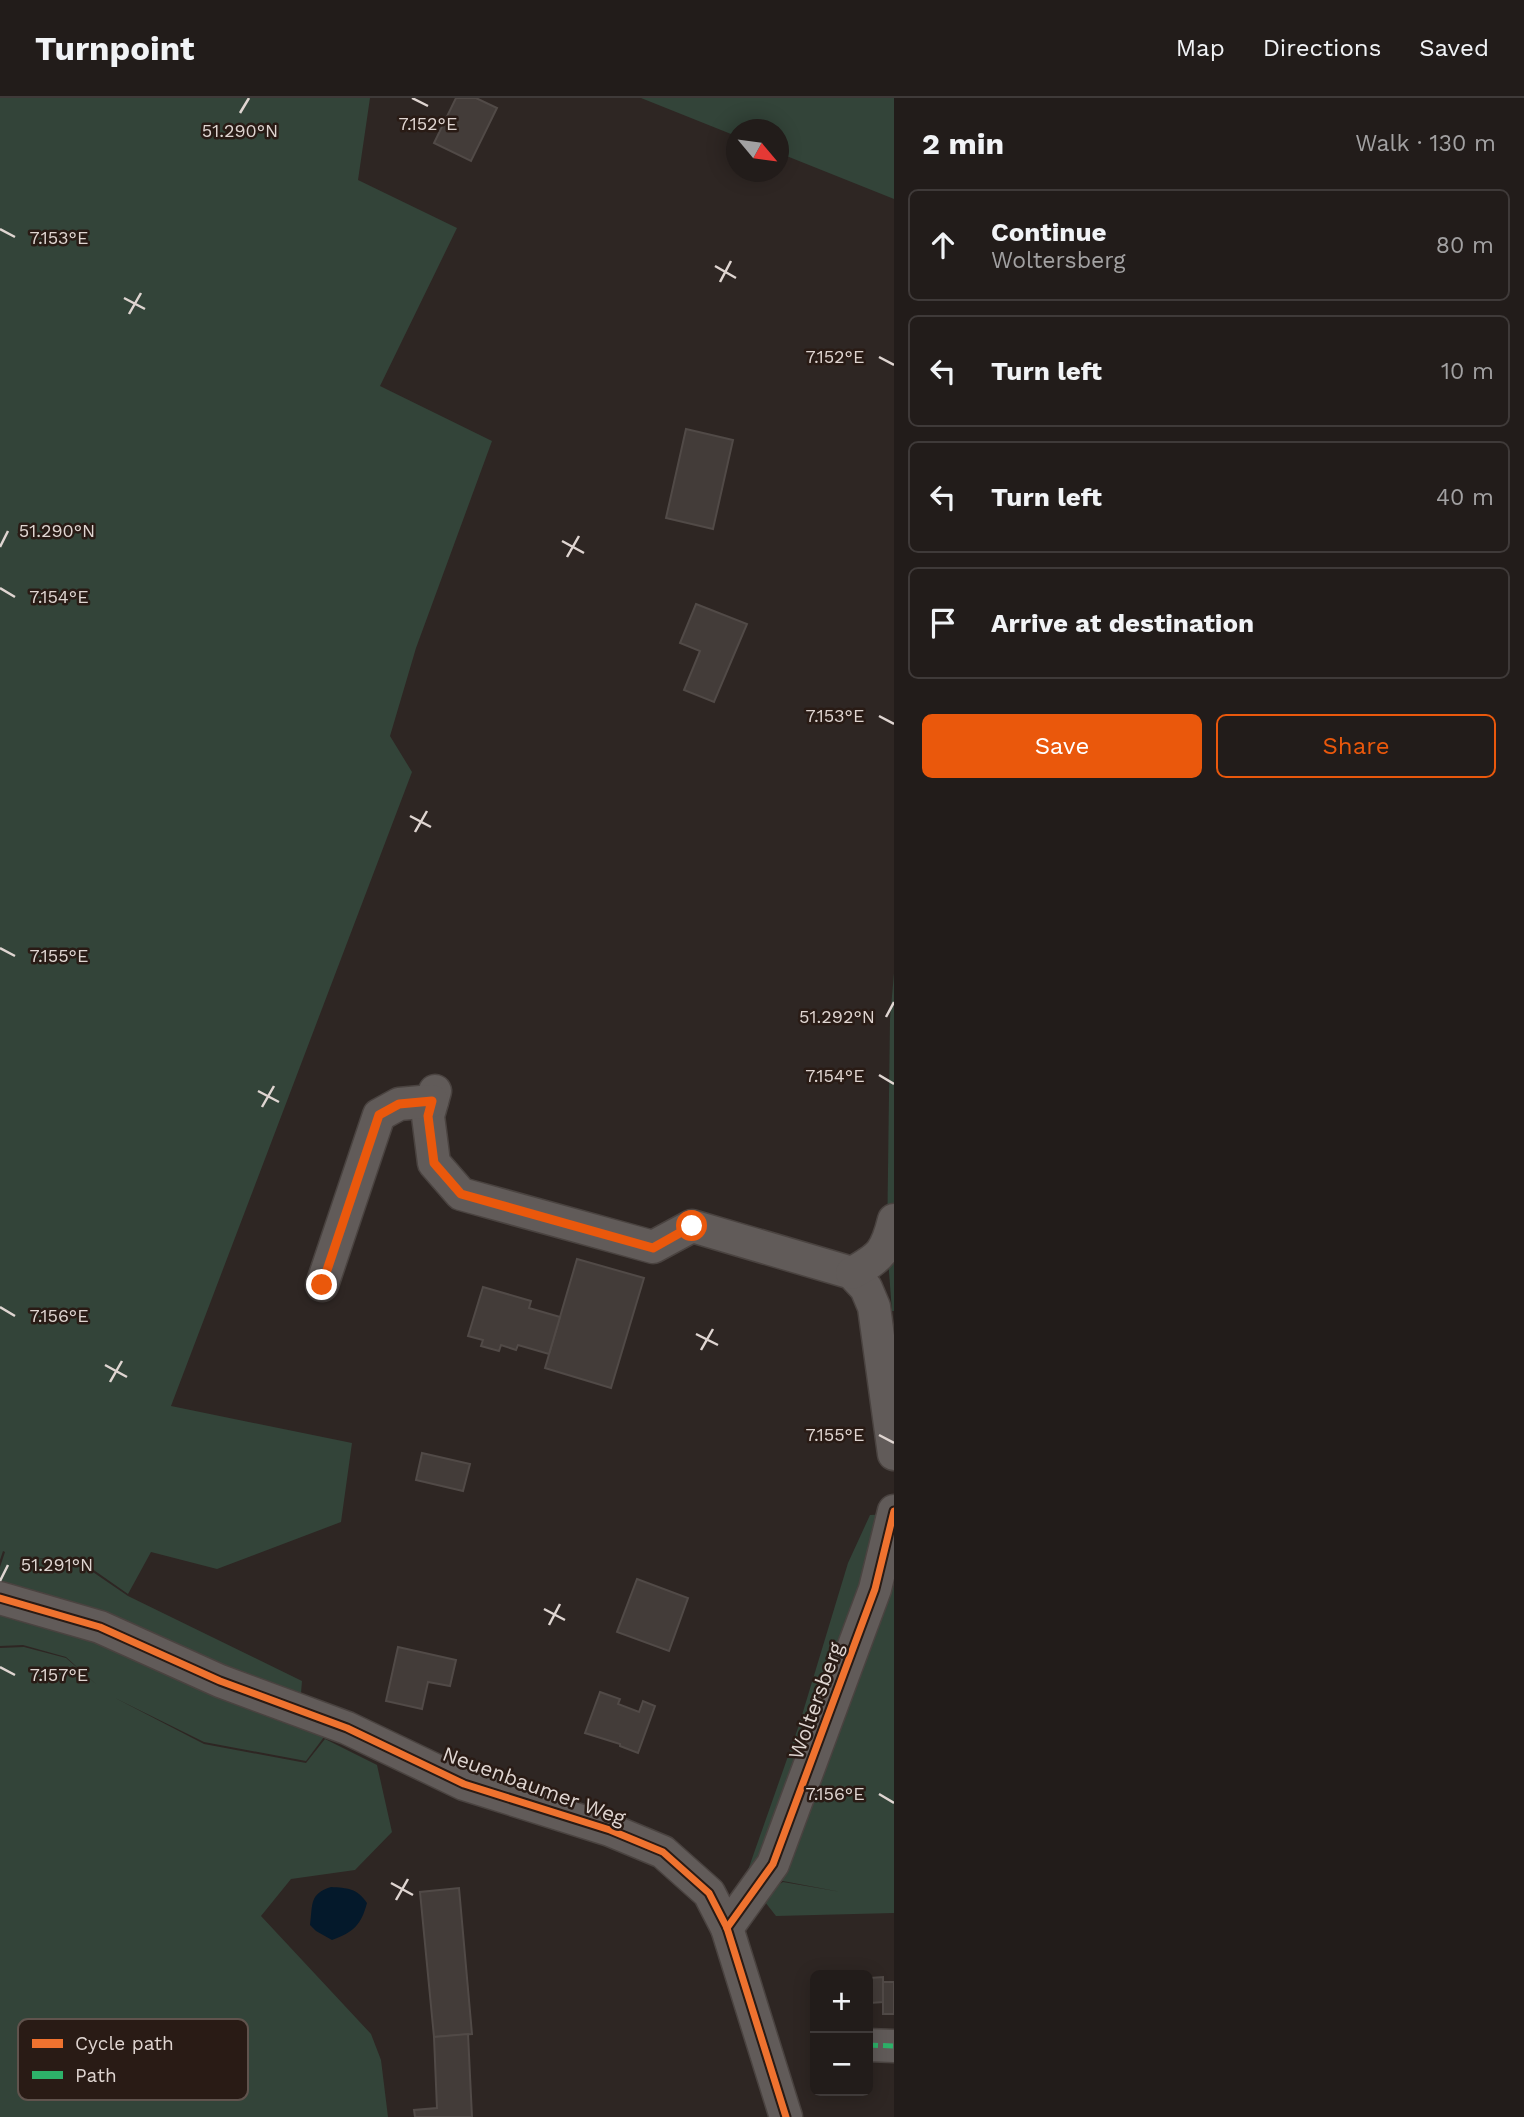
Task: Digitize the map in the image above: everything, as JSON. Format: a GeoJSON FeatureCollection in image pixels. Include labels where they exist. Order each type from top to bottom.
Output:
{"type":"FeatureCollection","features":[{"type":"Feature","properties":{"kind":"street"},"geometry":{"type":"LineString","coordinates":[[322,1285],[379,1115],[399,1104],[433,1096],[428,1116],[434,1163],[461,1194],[653,1248],[692,1226],[852,1273],[866,1288],[874,1307],[894,1454]]}},
{"type":"Feature","properties":{"kind":"street"},"geometry":{"type":"LineString","coordinates":[[852,1273],[880,1256],[887,1246],[894,1220]]}},
{"type":"Feature","properties":{"kind":"street","name":"Woltersberg"},"geometry":{"type":"LineString","coordinates":[[727,1928],[773,1864],[875,1589],[894,1511]]}},
{"type":"Feature","properties":{"kind":"street","name":"Neuenbaumer Weg"},"geometry":{"type":"LineString","coordinates":[[0,1598],[100,1627],[220,1681],[346,1728],[464,1784],[610,1830],[663,1852],[709,1893],[727,1928],[786,2117]]}},
{"type":"Feature","properties":{"kind":"street"},"geometry":{"type":"LineString","coordinates":[[873,2045],[894,2046]]}},
{"type":"Feature","properties":{"kind":"green space"},"geometry":{"type":"Polygon","coordinates":[[[0,98],[370,98],[358,180],[457,228],[380,386],[492,441],[416,648],[390,736],[412,772],[171,1406],[352,1443],[341,1522],[217,1569],[151,1552],[128,1594],[88,1566],[28,1556],[87,1568],[128,1596],[302,1681],[301,1693],[290,1719],[324,1737],[306,1761],[204,1742],[115,1698],[204,1744],[306,1763],[325,1739],[377,1765],[392,1832],[355,1870],[291,1879],[261,1916],[371,2034],[381,2060],[388,2117],[0,2117],[0,1648],[24,1647],[66,1658],[97,1685],[66,1657],[23,1645],[0,1646],[0,1567],[5,1552],[3,1551],[0,1560],[0,98]]]}},
{"type":"Feature","properties":{"kind":"green space"},"geometry":{"type":"Polygon","coordinates":[[[641,98],[894,98],[894,199],[789,157],[789,119],[726,119],[726,132],[641,98]]]}},
{"type":"Feature","properties":{"kind":"green space"},"geometry":{"type":"Polygon","coordinates":[[[894,973],[892,1311],[887,1246],[890,1019],[894,973]]]}},
{"type":"Feature","properties":{"kind":"green space"},"geometry":{"type":"Polygon","coordinates":[[[894,1514],[894,1913],[776,1916],[765,1902],[767,1892],[783,1882],[841,1892],[783,1881],[748,1870],[799,1725],[848,1563],[870,1515],[894,1514]]]}},
{"type":"Feature","properties":{"kind":"water"},"geometry":{"type":"Polygon","coordinates":[[[331,1887],[351,1890],[367,1903],[356,1927],[332,1940],[310,1925],[315,1897],[331,1887]]]}},
{"type":"Feature","properties":{"kind":"building"},"geometry":{"type":"Polygon","coordinates":[[[456,98],[476,98],[497,108],[471,161],[434,143],[456,98]]]}},
{"type":"Feature","properties":{"kind":"building"},"geometry":{"type":"Polygon","coordinates":[[[686,429],[733,440],[713,529],[666,518],[686,429]]]}},
{"type":"Feature","properties":{"kind":"building"},"geometry":{"type":"Polygon","coordinates":[[[696,604],[747,624],[714,702],[684,690],[700,651],[680,643],[696,604]]]}},
{"type":"Feature","properties":{"kind":"building"},"geometry":{"type":"Polygon","coordinates":[[[577,1259],[644,1278],[611,1388],[545,1368],[577,1259]]]}},
{"type":"Feature","properties":{"kind":"building"},"geometry":{"type":"Polygon","coordinates":[[[483,1287],[531,1301],[529,1308],[560,1317],[549,1354],[518,1345],[516,1350],[501,1345],[499,1351],[481,1346],[483,1340],[468,1336],[483,1287]]]}},
{"type":"Feature","properties":{"kind":"building"},"geometry":{"type":"Polygon","coordinates":[[[422,1453],[470,1464],[463,1491],[416,1480],[422,1453]]]}},
{"type":"Feature","properties":{"kind":"building"},"geometry":{"type":"Polygon","coordinates":[[[637,1579],[688,1598],[669,1651],[617,1632],[637,1579]]]}},
{"type":"Feature","properties":{"kind":"building"},"geometry":{"type":"Polygon","coordinates":[[[398,1647],[456,1660],[450,1686],[428,1682],[422,1709],[386,1701],[398,1647]]]}},
{"type":"Feature","properties":{"kind":"building"},"geometry":{"type":"Polygon","coordinates":[[[600,1692],[620,1699],[618,1704],[639,1712],[643,1701],[655,1706],[638,1753],[585,1733],[600,1692]]]}},
{"type":"Feature","properties":{"kind":"building"},"geometry":{"type":"Polygon","coordinates":[[[459,1888],[472,2034],[434,2037],[420,1892],[459,1888]]]}},
{"type":"Feature","properties":{"kind":"building"},"geometry":{"type":"Polygon","coordinates":[[[883,1977],[883,2002],[873,2003],[873,1978],[883,1977]]]}},
{"type":"Feature","properties":{"kind":"building"},"geometry":{"type":"Polygon","coordinates":[[[883,1982],[894,1982],[894,2014],[883,2014],[883,1982]]]}},
{"type":"Feature","properties":{"kind":"building"},"geometry":{"type":"Polygon","coordinates":[[[468,2034],[472,2117],[415,2117],[414,2110],[437,2108],[434,2037],[468,2034]]]}},
{"type":"Feature","properties":{"kind":"marked path"},"geometry":{"type":"LineString","coordinates":[[873,2045],[894,2046]]}},
{"type":"Feature","properties":{"kind":"cycle path"},"geometry":{"type":"LineString","coordinates":[[727,1928],[773,1864],[875,1589],[894,1511]]}},
{"type":"Feature","properties":{"kind":"cycle path"},"geometry":{"type":"LineString","coordinates":[[0,1598],[100,1627],[220,1681],[347,1728],[464,1784],[610,1830],[663,1852],[709,1893],[727,1928],[786,2117]]}},
{"type":"Feature","properties":{"kind":"route"},"geometry":{"type":"LineString","coordinates":[[322,1285],[379,1115],[399,1104],[432,1101],[428,1116],[434,1163],[461,1194],[653,1248],[692,1226]]}}]}
